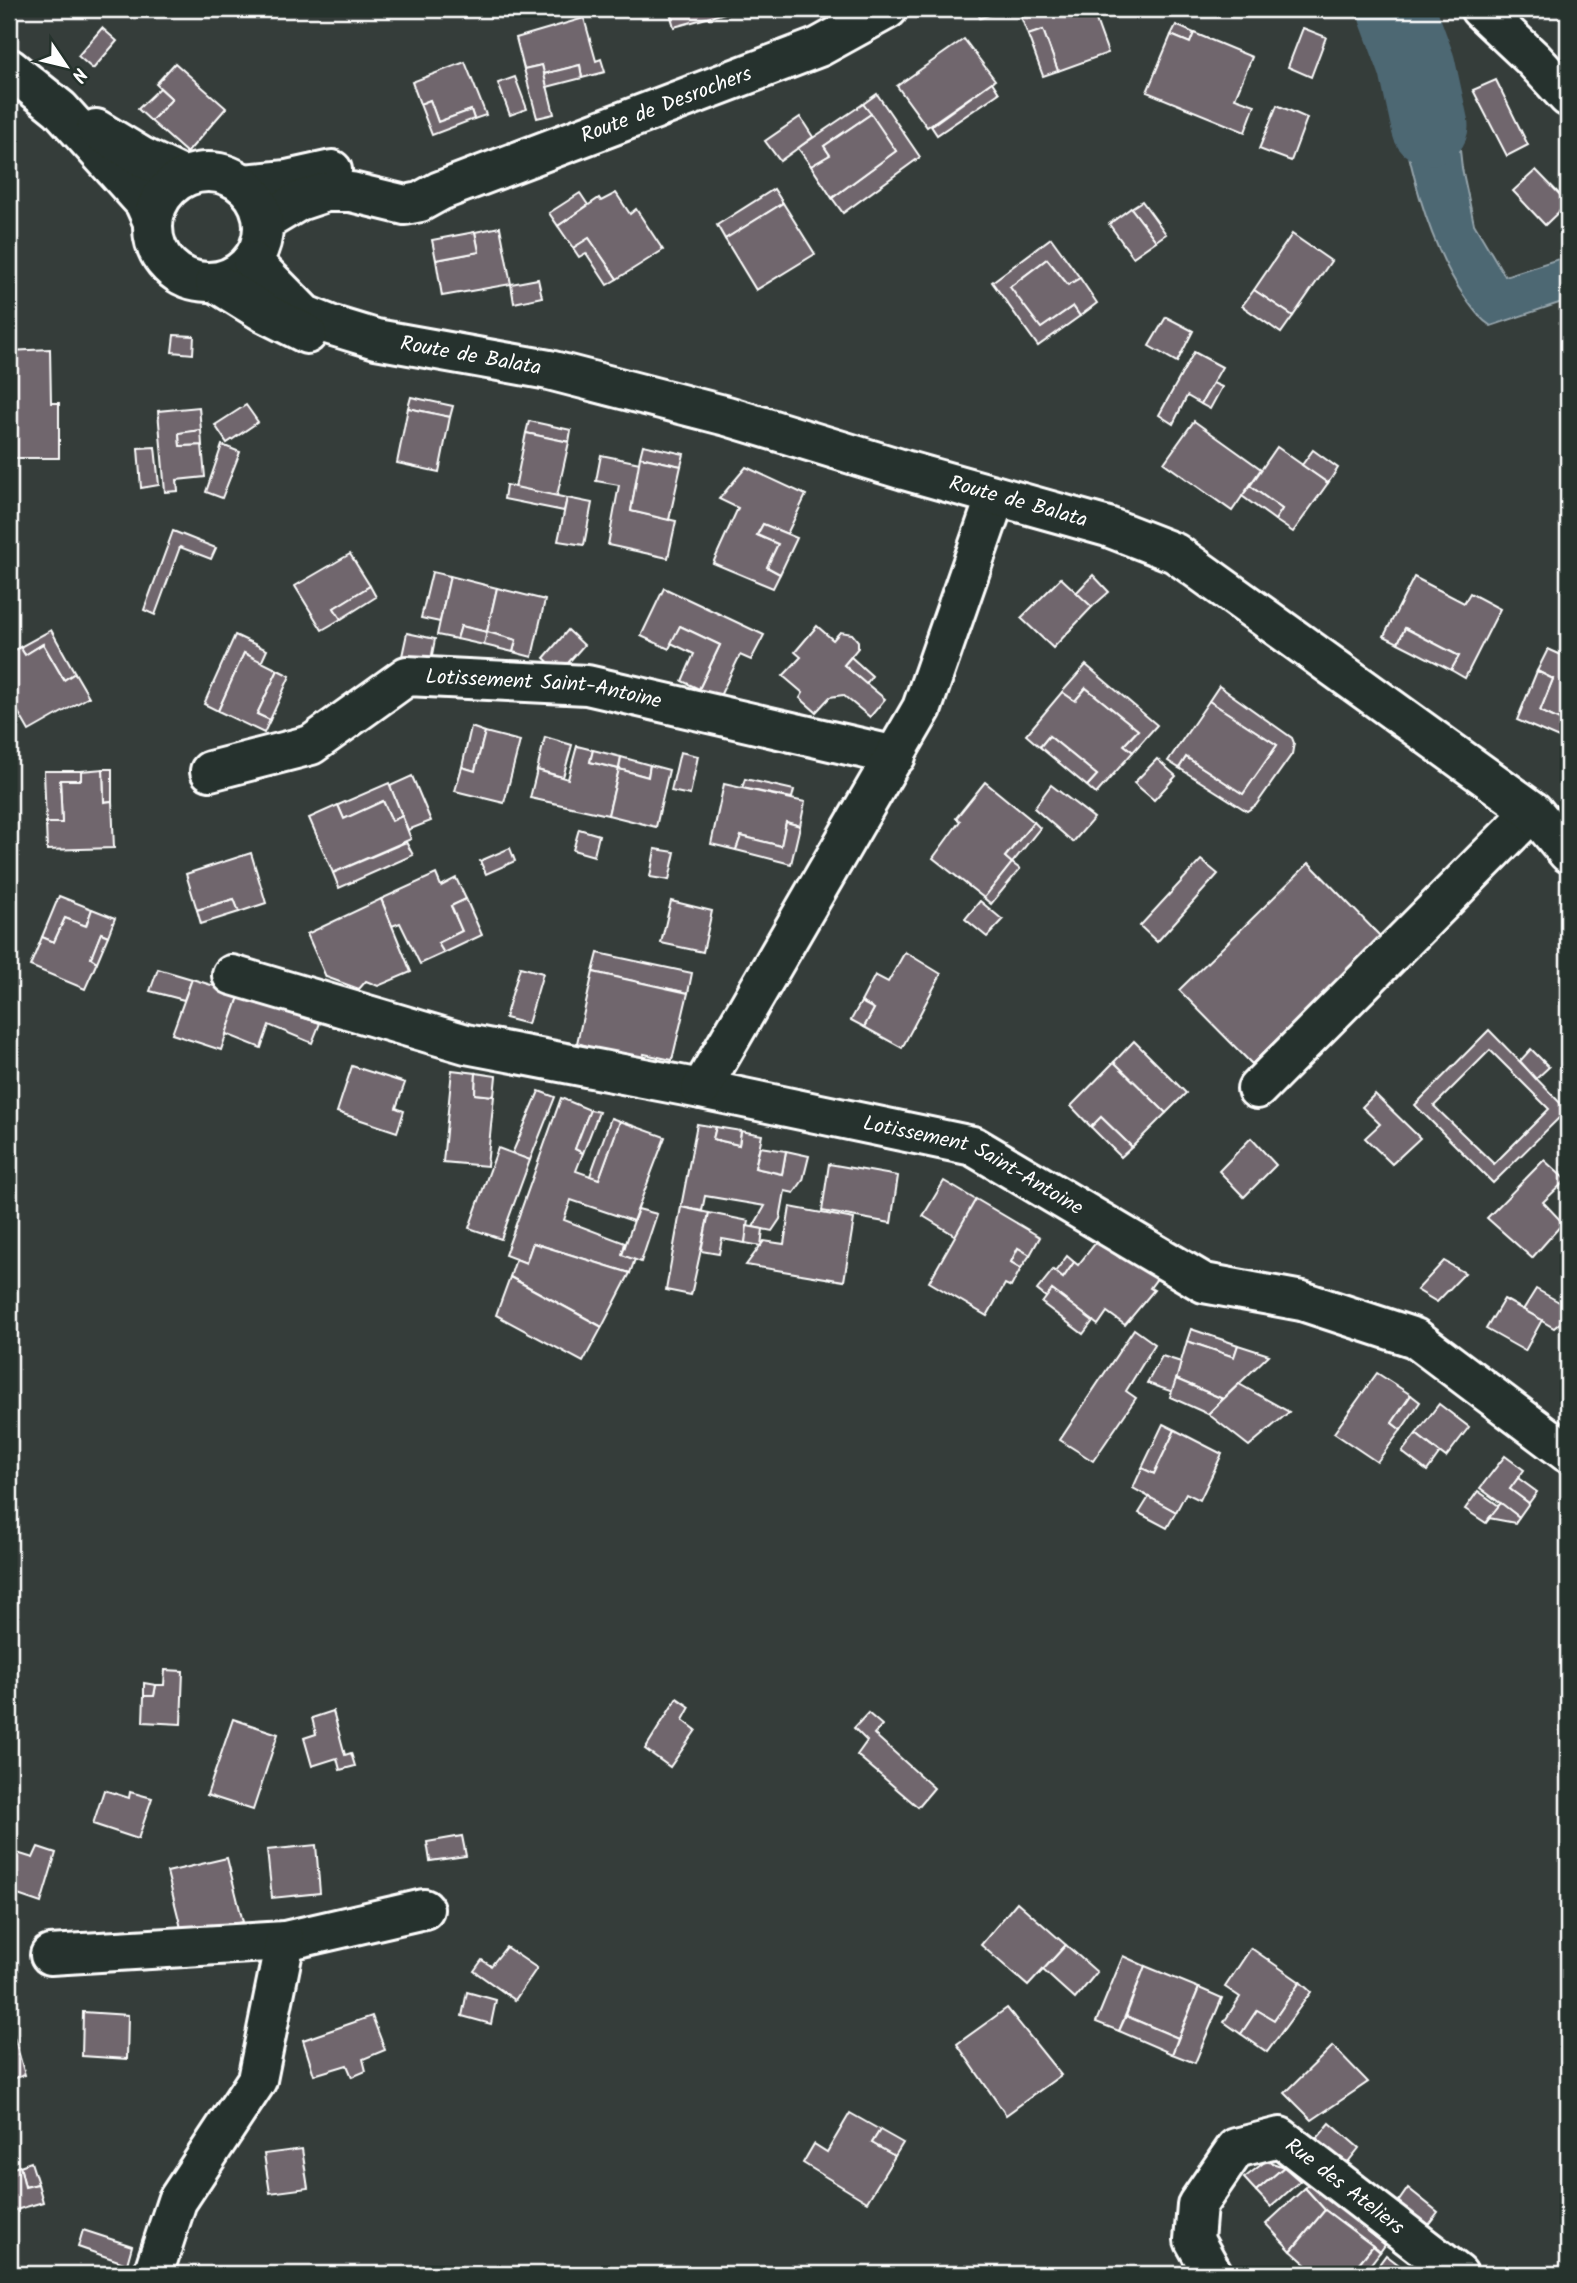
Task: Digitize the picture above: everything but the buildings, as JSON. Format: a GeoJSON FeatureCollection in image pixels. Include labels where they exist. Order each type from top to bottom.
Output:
{"type":"FeatureCollection","features":[{"type":"Feature","properties":{"kind":"street","name":"Route de Desrochers"},"geometry":{"type":"LineString","coordinates":[[264,222],[299,201],[326,192],[351,192],[405,205],[420,202],[440,191],[819,47],[888,9]]}},
{"type":"Feature","properties":{"kind":"street"},"geometry":{"type":"LineString","coordinates":[[1480,9],[1532,58],[1568,97]]}},
{"type":"Feature","properties":{"kind":"street","name":"Route de Balata"},"geometry":{"type":"LineString","coordinates":[[9,68],[61,109],[142,157],[184,177]]}},
{"type":"Feature","properties":{"kind":"street","name":"Route de Balata"},"geometry":{"type":"LineString","coordinates":[[61,109],[144,202],[153,222],[154,239],[159,254],[169,267],[190,279],[215,282],[265,313],[312,336],[335,340],[376,339]]}},
{"type":"Feature","properties":{"kind":"street"},"geometry":{"type":"LineString","coordinates":[[243,184],[288,180],[321,171],[343,170],[440,191]]}},
{"type":"Feature","properties":{"kind":"street"},"geometry":{"type":"LineString","coordinates":[[153,222],[158,204],[169,188],[184,177],[200,172],[215,172],[230,176],[243,184],[260,207],[264,222],[263,236],[252,261],[235,275],[215,282]]}},
{"type":"Feature","properties":{"kind":"street","name":"Route de Balata"},"geometry":{"type":"LineString","coordinates":[[252,261],[305,315],[376,339],[549,370],[727,416],[1108,527],[1175,552],[1533,811],[1568,853]]}},
{"type":"Feature","properties":{"kind":"street"},"geometry":{"type":"LineString","coordinates":[[701,1089],[922,708],[996,496]]}},
{"type":"Feature","properties":{"kind":"street","name":"Lotissement Saint-Antoine"},"geometry":{"type":"LineString","coordinates":[[210,771],[311,745],[408,676],[587,685],[896,756]]}},
{"type":"Feature","properties":{"kind":"street"},"geometry":{"type":"LineString","coordinates":[[1257,1089],[1533,811]]}},
{"type":"Feature","properties":{"kind":"street","name":"Lotissement Saint-Antoine"},"geometry":{"type":"LineString","coordinates":[[232,975],[466,1044],[701,1089],[973,1146],[1204,1283],[1302,1301],[1415,1338],[1568,1453]]}},
{"type":"Feature","properties":{"kind":"street"},"geometry":{"type":"LineString","coordinates":[[50,1955],[285,1941],[424,1909]]}},
{"type":"Feature","properties":{"kind":"street"},"geometry":{"type":"LineString","coordinates":[[153,2274],[177,2201],[257,2080],[285,1941]]}},
{"type":"Feature","properties":{"kind":"street","name":"Rue des Ateliers"},"geometry":{"type":"LineString","coordinates":[[1213,2274],[1194,2240],[1197,2205],[1236,2148],[1280,2137],[1458,2274]]}},
{"type":"Feature","properties":{"kind":"water"},"geometry":{"type":"Polygon","coordinates":[[[1422,17],[1455,105],[1462,168],[1474,224],[1505,276],[1568,256],[1568,300],[1491,326],[1475,311],[1449,271],[1435,241],[1414,176],[1385,43],[1401,25],[1422,17]]]}},
{"type":"Feature","properties":{"kind":"waterway"},"geometry":{"type":"LineString","coordinates":[[1396,9],[1417,66],[1430,126]]}}]}
